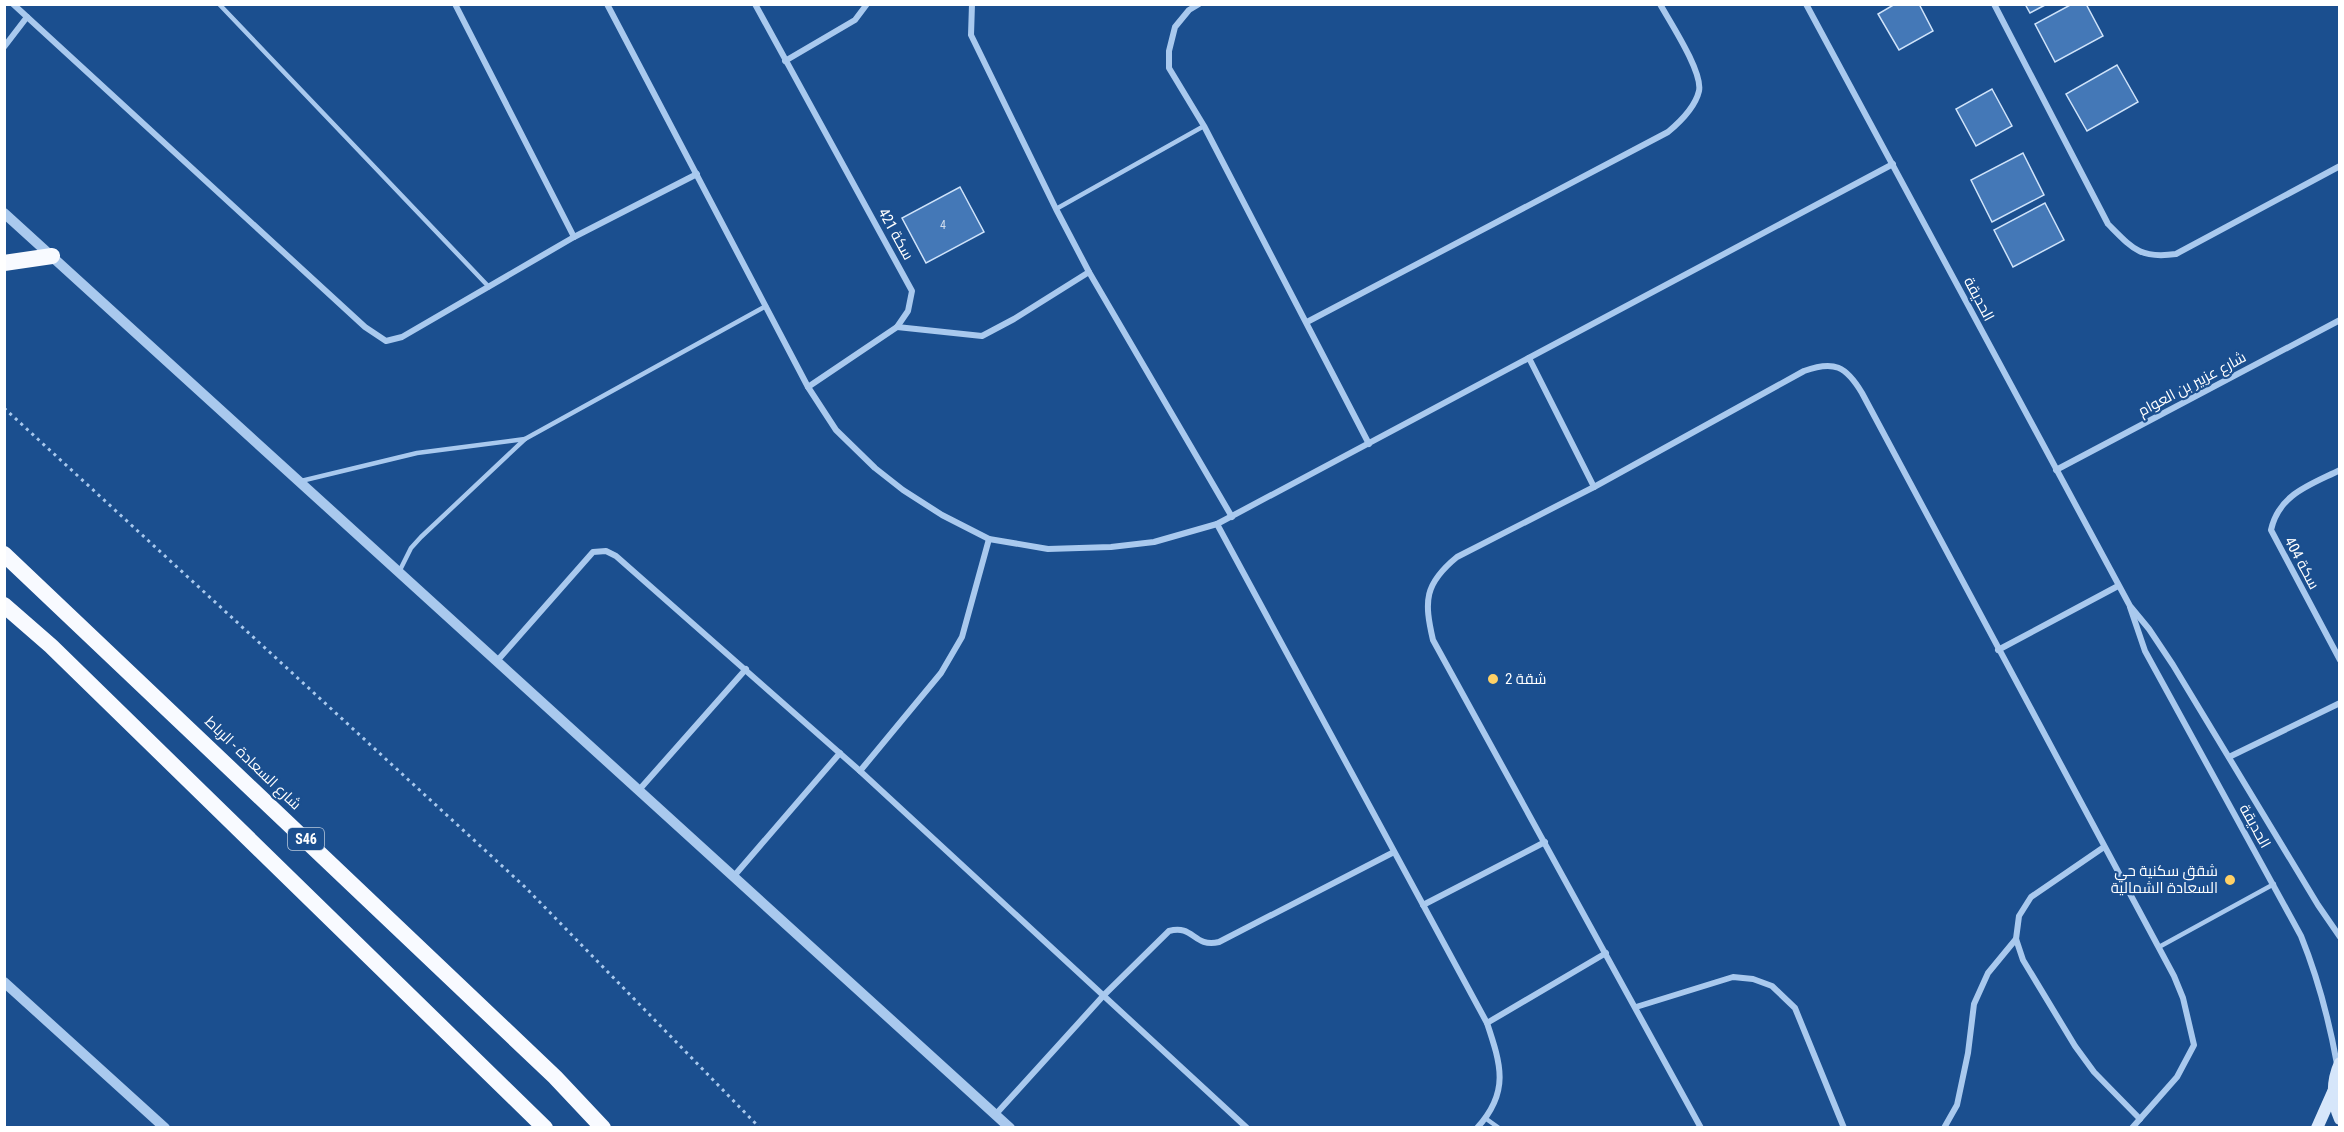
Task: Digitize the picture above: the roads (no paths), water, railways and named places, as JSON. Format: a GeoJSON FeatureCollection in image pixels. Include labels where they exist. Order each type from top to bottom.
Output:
{"type":"FeatureCollection","features":[{"type":"Feature","properties":{"kind":"highway"},"geometry":{"type":"LineString","coordinates":[[4,263],[52,256]]}},
{"type":"Feature","properties":{"kind":"highway","name":"شارع السعادة - الرباط"},"geometry":{"type":"LineString","coordinates":[[4,554],[547,1069],[603,1128]]}},
{"type":"Feature","properties":{"kind":"highway","name":"S46"},"geometry":{"type":"LineString","coordinates":[[4,605],[51,646],[545,1128]]}},
{"type":"Feature","properties":{"kind":"main road"},"geometry":{"type":"LineString","coordinates":[[2317,1128],[2334,1091],[2339,1065]]}},
{"type":"Feature","properties":{"kind":"main road"},"geometry":{"type":"LineString","coordinates":[[2334,1091],[2340,1119]]}},
{"type":"Feature","properties":{"kind":"street"},"geometry":{"type":"LineString","coordinates":[[13,4],[365,327],[386,341],[402,337],[574,237],[697,174]]}},
{"type":"Feature","properties":{"kind":"street"},"geometry":{"type":"LineString","coordinates":[[455,4],[574,237]]}},
{"type":"Feature","properties":{"kind":"street"},"geometry":{"type":"LineString","coordinates":[[607,4],[808,387],[836,430],[875,468],[903,490],[942,515],[989,539],[1048,549],[1111,547],[1154,542],[1217,524],[1893,164]]}},
{"type":"Feature","properties":{"kind":"street","name":"سكة 421"},"geometry":{"type":"LineString","coordinates":[[755,4],[912,291],[908,311],[897,327],[808,387]]}},
{"type":"Feature","properties":{"kind":"street"},"geometry":{"type":"LineString","coordinates":[[785,61],[855,20],[867,4]]}},
{"type":"Feature","properties":{"kind":"street"},"geometry":{"type":"LineString","coordinates":[[972,4],[971,35],[1056,210],[1089,272],[1232,517]]}},
{"type":"Feature","properties":{"kind":"street"},"geometry":{"type":"LineString","coordinates":[[1199,4],[1189,10],[1175,27],[1169,51],[1169,68],[1204,126],[1369,444]]}},
{"type":"Feature","properties":{"kind":"street"},"geometry":{"type":"LineString","coordinates":[[1307,321],[1668,132],[1681,121],[1700,89],[1696,73],[1660,4]]}},
{"type":"Feature","properties":{"kind":"street","name":"الحديقة"},"geometry":{"type":"LineString","coordinates":[[1806,4],[2118,586],[2130,606],[2157,640],[2318,905],[2340,937]]}},
{"type":"Feature","properties":{"kind":"street"},"geometry":{"type":"LineString","coordinates":[[1994,4],[2108,225],[2139,252],[2157,256],[2176,254],[2340,166]]}},
{"type":"Feature","properties":{"kind":"street"},"geometry":{"type":"LineString","coordinates":[[4,47],[27,17]]}},
{"type":"Feature","properties":{"kind":"street"},"geometry":{"type":"LineString","coordinates":[[4,213],[1010,1128]]}},
{"type":"Feature","properties":{"kind":"street"},"geometry":{"type":"LineString","coordinates":[[897,327],[982,336],[1014,319],[1089,272]]}},
{"type":"Feature","properties":{"kind":"street","name":"شارع عزبير بن العوام"},"geometry":{"type":"LineString","coordinates":[[2056,470],[2340,320]]}},
{"type":"Feature","properties":{"kind":"street"},"geometry":{"type":"LineString","coordinates":[[1529,358],[1594,487]]}},
{"type":"Feature","properties":{"kind":"street"},"geometry":{"type":"LineString","coordinates":[[1701,1128],[1433,640],[1426,611],[1431,588],[1441,570],[1457,557],[1594,487],[1804,371],[1822,364],[1835,367],[1852,376],[1862,393],[2159,947],[2183,998],[2194,1045],[2177,1077],[2132,1128]]}},
{"type":"Feature","properties":{"kind":"street","name":"سكة 404"},"geometry":{"type":"LineString","coordinates":[[2340,470],[2283,502],[2274,515],[2271,530],[2340,660]]}},
{"type":"Feature","properties":{"kind":"street"},"geometry":{"type":"LineString","coordinates":[[1217,524],[1486,1023],[1499,1058],[1501,1081],[1496,1103],[1477,1128]]}},
{"type":"Feature","properties":{"kind":"street"},"geometry":{"type":"LineString","coordinates":[[860,771],[941,673],[962,638],[989,539]]}},
{"type":"Feature","properties":{"kind":"street"},"geometry":{"type":"LineString","coordinates":[[497,661],[592,552],[606,551],[616,556],[860,771],[1247,1128]]}},
{"type":"Feature","properties":{"kind":"street"},"geometry":{"type":"LineString","coordinates":[[1998,650],[2118,586]]}},
{"type":"Feature","properties":{"kind":"street","name":"الحديقة"},"geometry":{"type":"LineString","coordinates":[[2130,606],[2133,622],[2145,651],[2301,936],[2318,978],[2339,1065]]}},
{"type":"Feature","properties":{"kind":"street"},"geometry":{"type":"LineString","coordinates":[[639,790],[746,669]]}},
{"type":"Feature","properties":{"kind":"street"},"geometry":{"type":"LineString","coordinates":[[2229,758],[2340,703]]}},
{"type":"Feature","properties":{"kind":"street"},"geometry":{"type":"LineString","coordinates":[[734,876],[840,753]]}},
{"type":"Feature","properties":{"kind":"street"},"geometry":{"type":"LineString","coordinates":[[1423,905],[1545,842]]}},
{"type":"Feature","properties":{"kind":"street"},"geometry":{"type":"LineString","coordinates":[[2104,847],[2031,897],[2019,916],[2016,939],[2023,960],[2075,1046],[2109,1089],[2140,1119]]}},
{"type":"Feature","properties":{"kind":"street"},"geometry":{"type":"LineString","coordinates":[[996,1114],[1104,994],[1169,931],[1179,928],[1198,941],[1209,944],[1219,942],[1394,852]]}},
{"type":"Feature","properties":{"kind":"street"},"geometry":{"type":"LineString","coordinates":[[1944,1128],[1957,1105],[1968,1053],[1974,1004],[1988,973],[2016,939]]}},
{"type":"Feature","properties":{"kind":"street"},"geometry":{"type":"LineString","coordinates":[[1486,1023],[1606,953]]}},
{"type":"Feature","properties":{"kind":"street"},"geometry":{"type":"LineString","coordinates":[[1636,1007],[1733,977],[1754,979],[1772,986],[1794,1008],[1844,1128]]}},
{"type":"Feature","properties":{"kind":"street"},"geometry":{"type":"LineString","coordinates":[[4,982],[165,1128]]}},
{"type":"Feature","properties":{"kind":"lane"},"geometry":{"type":"LineString","coordinates":[[219,4],[489,286]]}},
{"type":"Feature","properties":{"kind":"lane"},"geometry":{"type":"LineString","coordinates":[[1056,210],[1204,126]]}},
{"type":"Feature","properties":{"kind":"lane"},"geometry":{"type":"LineString","coordinates":[[399,572],[404,560],[421,537],[525,439],[766,306]]}},
{"type":"Feature","properties":{"kind":"lane"},"geometry":{"type":"LineString","coordinates":[[300,481],[417,453],[525,439]]}},
{"type":"Feature","properties":{"kind":"lane"},"geometry":{"type":"LineString","coordinates":[[2159,947],[2274,884]]}},
{"type":"Feature","properties":{"kind":"lane"},"geometry":{"type":"LineString","coordinates":[[1485,1118],[1499,1128]]}},
{"type":"Feature","properties":{"kind":"place","name":"شقة 2"},"geometry":{"type":"Point","coordinates":[1493,679]}},
{"type":"Feature","properties":{"kind":"place","name":"شقق سكنية حي السعادة الشمالية"},"geometry":{"type":"Point","coordinates":[2230,880]}}]}
